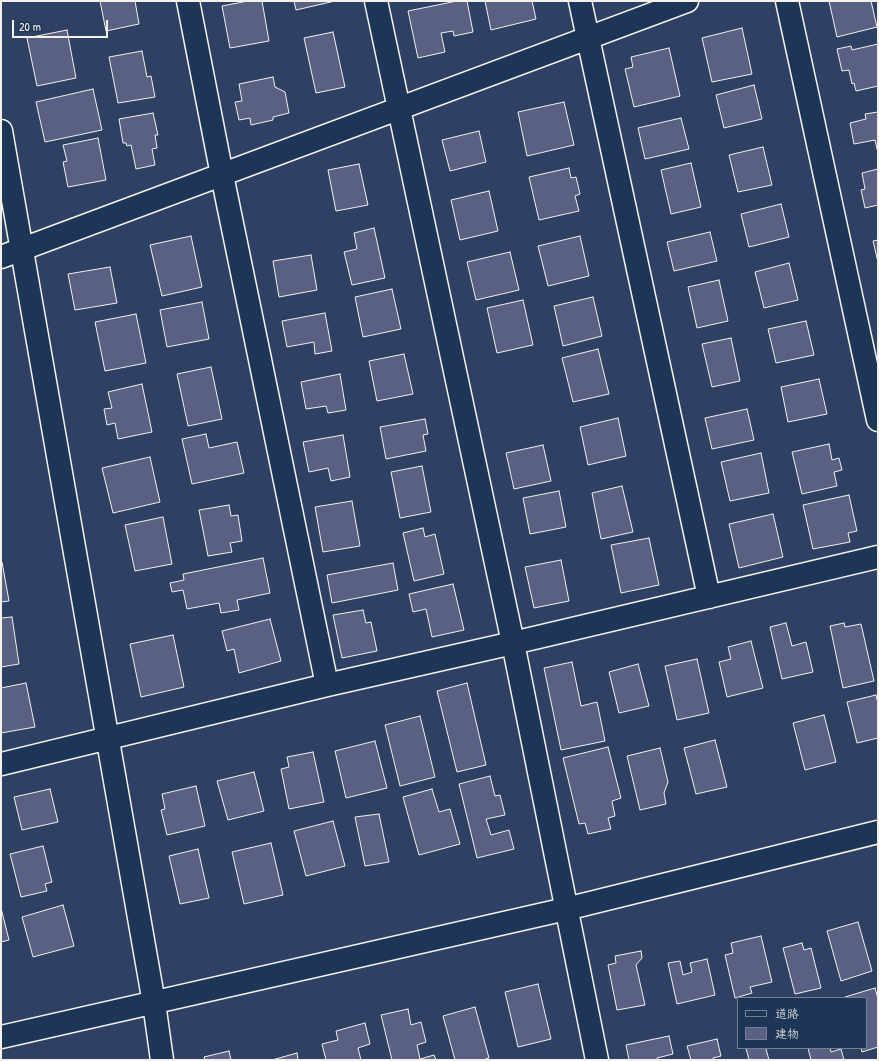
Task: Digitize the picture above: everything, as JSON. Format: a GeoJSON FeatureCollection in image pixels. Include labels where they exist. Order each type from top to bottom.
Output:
{"type":"FeatureCollection","features":[{"type":"Feature","properties":{"kind":"street"},"geometry":{"type":"LineString","coordinates":[[188,1],[222,175],[327,685]]}},
{"type":"Feature","properties":{"kind":"street"},"geometry":{"type":"LineString","coordinates":[[376,1],[513,643],[597,1060]]}},
{"type":"Feature","properties":{"kind":"street"},"geometry":{"type":"LineString","coordinates":[[580,1],[709,597]]}},
{"type":"Feature","properties":{"kind":"street"},"geometry":{"type":"LineString","coordinates":[[1,257],[687,1]]}},
{"type":"Feature","properties":{"kind":"street"},"geometry":{"type":"LineString","coordinates":[[787,1],[878,420]]}},
{"type":"Feature","properties":{"kind":"street"},"geometry":{"type":"LineString","coordinates":[[1,131],[154,1003],[162,1060]]}},
{"type":"Feature","properties":{"kind":"street"},"geometry":{"type":"LineString","coordinates":[[1,764],[327,685],[878,557]]}},
{"type":"Feature","properties":{"kind":"street"},"geometry":{"type":"LineString","coordinates":[[1,1037],[566,909],[878,832]]}},
{"type":"Feature","properties":{"kind":"building"},"geometry":{"type":"Polygon","coordinates":[[[100,1],[135,1],[139,24],[106,31],[100,1]]]}},
{"type":"Feature","properties":{"kind":"building"},"geometry":{"type":"Polygon","coordinates":[[[248,1],[262,1],[269,41],[230,48],[222,6],[248,1]]]}},
{"type":"Feature","properties":{"kind":"building"},"geometry":{"type":"Polygon","coordinates":[[[294,1],[335,1],[296,10],[294,1]]]}},
{"type":"Feature","properties":{"kind":"building"},"geometry":{"type":"Polygon","coordinates":[[[457,1],[467,1],[473,32],[454,36],[453,31],[441,33],[445,52],[418,58],[408,11],[457,1]]]}},
{"type":"Feature","properties":{"kind":"building"},"geometry":{"type":"Polygon","coordinates":[[[485,1],[532,1],[536,19],[491,30],[485,1]]]}},
{"type":"Feature","properties":{"kind":"building"},"geometry":{"type":"Polygon","coordinates":[[[829,1],[871,1],[877,27],[837,37],[829,1]]]}},
{"type":"Feature","properties":{"kind":"building"},"geometry":{"type":"Polygon","coordinates":[[[742,28],[752,74],[712,82],[702,38],[742,28]]]}},
{"type":"Feature","properties":{"kind":"building"},"geometry":{"type":"Polygon","coordinates":[[[67,30],[76,78],[37,86],[27,38],[67,30]]]}},
{"type":"Feature","properties":{"kind":"building"},"geometry":{"type":"Polygon","coordinates":[[[333,32],[345,87],[316,93],[304,38],[333,32]]]}},
{"type":"Feature","properties":{"kind":"building"},"geometry":{"type":"Polygon","coordinates":[[[878,44],[878,86],[856,91],[854,83],[852,84],[849,70],[842,71],[837,49],[851,46],[852,50],[878,44]]]}},
{"type":"Feature","properties":{"kind":"building"},"geometry":{"type":"Polygon","coordinates":[[[669,48],[680,96],[634,107],[625,69],[633,67],[631,57],[669,48]]]}},
{"type":"Feature","properties":{"kind":"building"},"geometry":{"type":"Polygon","coordinates":[[[142,51],[147,77],[151,76],[155,97],[118,103],[109,57],[142,51]]]}},
{"type":"Feature","properties":{"kind":"building"},"geometry":{"type":"Polygon","coordinates":[[[273,77],[275,87],[285,92],[289,113],[273,117],[273,120],[251,125],[250,118],[239,120],[235,102],[242,101],[239,84],[273,77]]]}},
{"type":"Feature","properties":{"kind":"building"},"geometry":{"type":"Polygon","coordinates":[[[754,85],[762,119],[724,128],[716,95],[754,85]]]}},
{"type":"Feature","properties":{"kind":"building"},"geometry":{"type":"Polygon","coordinates":[[[93,89],[102,130],[45,142],[36,102],[93,89]]]}},
{"type":"Feature","properties":{"kind":"building"},"geometry":{"type":"Polygon","coordinates":[[[564,102],[574,145],[527,156],[518,112],[564,102]]]}},
{"type":"Feature","properties":{"kind":"building"},"geometry":{"type":"Polygon","coordinates":[[[878,112],[878,153],[875,140],[854,144],[850,123],[866,119],[865,114],[878,112]]]}},
{"type":"Feature","properties":{"kind":"building"},"geometry":{"type":"Polygon","coordinates":[[[153,113],[158,135],[155,135],[157,148],[152,149],[155,165],[136,169],[131,145],[127,146],[126,143],[123,143],[119,119],[153,113]]]}},
{"type":"Feature","properties":{"kind":"building"},"geometry":{"type":"Polygon","coordinates":[[[681,118],[689,149],[645,159],[638,128],[681,118]]]}},
{"type":"Feature","properties":{"kind":"building"},"geometry":{"type":"Polygon","coordinates":[[[479,131],[486,162],[450,171],[442,140],[479,131]]]}},
{"type":"Feature","properties":{"kind":"building"},"geometry":{"type":"Polygon","coordinates":[[[98,138],[106,180],[68,187],[63,162],[67,161],[63,145],[98,138]]]}},
{"type":"Feature","properties":{"kind":"building"},"geometry":{"type":"Polygon","coordinates":[[[763,147],[772,185],[738,192],[729,155],[763,147]]]}},
{"type":"Feature","properties":{"kind":"building"},"geometry":{"type":"Polygon","coordinates":[[[691,163],[701,207],[671,214],[661,170],[691,163]]]}},
{"type":"Feature","properties":{"kind":"building"},"geometry":{"type":"Polygon","coordinates":[[[359,164],[368,205],[336,211],[328,170],[359,164]]]}},
{"type":"Feature","properties":{"kind":"building"},"geometry":{"type":"Polygon","coordinates":[[[569,168],[571,178],[576,177],[580,194],[575,196],[579,211],[539,220],[529,177],[569,168]]]}},
{"type":"Feature","properties":{"kind":"building"},"geometry":{"type":"Polygon","coordinates":[[[878,169],[878,205],[865,208],[861,190],[865,189],[862,173],[878,169]]]}},
{"type":"Feature","properties":{"kind":"building"},"geometry":{"type":"Polygon","coordinates":[[[489,191],[498,231],[460,240],[451,200],[489,191]]]}},
{"type":"Feature","properties":{"kind":"building"},"geometry":{"type":"Polygon","coordinates":[[[781,204],[789,237],[749,247],[741,214],[781,204]]]}},
{"type":"Feature","properties":{"kind":"building"},"geometry":{"type":"Polygon","coordinates":[[[374,228],[385,278],[352,285],[344,252],[357,249],[354,233],[374,228]]]}},
{"type":"Feature","properties":{"kind":"building"},"geometry":{"type":"Polygon","coordinates":[[[710,232],[717,261],[674,271],[667,242],[710,232]]]}},
{"type":"Feature","properties":{"kind":"building"},"geometry":{"type":"Polygon","coordinates":[[[191,236],[202,287],[162,296],[150,245],[191,236]]]}},
{"type":"Feature","properties":{"kind":"building"},"geometry":{"type":"Polygon","coordinates":[[[580,236],[589,276],[548,286],[538,246],[580,236]]]}},
{"type":"Feature","properties":{"kind":"building"},"geometry":{"type":"Polygon","coordinates":[[[878,240],[878,262],[873,241],[878,240]]]}},
{"type":"Feature","properties":{"kind":"building"},"geometry":{"type":"Polygon","coordinates":[[[510,252],[519,290],[476,300],[467,262],[510,252]]]}},
{"type":"Feature","properties":{"kind":"building"},"geometry":{"type":"Polygon","coordinates":[[[311,255],[317,290],[279,297],[273,261],[311,255]]]}},
{"type":"Feature","properties":{"kind":"building"},"geometry":{"type":"Polygon","coordinates":[[[789,263],[798,300],[764,308],[755,272],[789,263]]]}},
{"type":"Feature","properties":{"kind":"building"},"geometry":{"type":"Polygon","coordinates":[[[110,267],[117,303],[75,310],[68,274],[110,267]]]}},
{"type":"Feature","properties":{"kind":"building"},"geometry":{"type":"Polygon","coordinates":[[[719,280],[728,321],[697,328],[688,287],[719,280]]]}},
{"type":"Feature","properties":{"kind":"building"},"geometry":{"type":"Polygon","coordinates":[[[392,289],[401,329],[363,337],[355,297],[392,289]]]}},
{"type":"Feature","properties":{"kind":"building"},"geometry":{"type":"Polygon","coordinates":[[[593,297],[602,336],[563,346],[554,306],[593,297]]]}},
{"type":"Feature","properties":{"kind":"building"},"geometry":{"type":"Polygon","coordinates":[[[523,300],[533,345],[497,353],[487,308],[523,300]]]}},
{"type":"Feature","properties":{"kind":"building"},"geometry":{"type":"Polygon","coordinates":[[[202,302],[209,339],[167,347],[160,310],[202,302]]]}},
{"type":"Feature","properties":{"kind":"building"},"geometry":{"type":"Polygon","coordinates":[[[325,313],[332,351],[315,354],[314,342],[287,347],[282,321],[325,313]]]}},
{"type":"Feature","properties":{"kind":"building"},"geometry":{"type":"Polygon","coordinates":[[[136,314],[146,363],[105,371],[95,322],[136,314]]]}},
{"type":"Feature","properties":{"kind":"building"},"geometry":{"type":"Polygon","coordinates":[[[806,321],[814,355],[776,363],[768,329],[806,321]]]}},
{"type":"Feature","properties":{"kind":"building"},"geometry":{"type":"Polygon","coordinates":[[[731,338],[740,381],[712,387],[702,344],[731,338]]]}},
{"type":"Feature","properties":{"kind":"building"},"geometry":{"type":"Polygon","coordinates":[[[598,349],[609,394],[573,402],[562,358],[598,349]]]}},
{"type":"Feature","properties":{"kind":"building"},"geometry":{"type":"Polygon","coordinates":[[[404,354],[413,394],[377,401],[369,361],[404,354]]]}},
{"type":"Feature","properties":{"kind":"building"},"geometry":{"type":"Polygon","coordinates":[[[211,367],[222,419],[188,426],[177,374],[211,367]]]}},
{"type":"Feature","properties":{"kind":"building"},"geometry":{"type":"Polygon","coordinates":[[[340,374],[346,410],[328,413],[326,406],[306,409],[301,382],[340,374]]]}},
{"type":"Feature","properties":{"kind":"building"},"geometry":{"type":"Polygon","coordinates":[[[819,379],[827,414],[788,422],[781,387],[819,379]]]}},
{"type":"Feature","properties":{"kind":"building"},"geometry":{"type":"Polygon","coordinates":[[[142,384],[152,432],[118,439],[115,423],[107,425],[104,409],[112,408],[108,392],[142,384]]]}},
{"type":"Feature","properties":{"kind":"building"},"geometry":{"type":"Polygon","coordinates":[[[747,409],[754,440],[712,449],[705,418],[747,409]]]}},
{"type":"Feature","properties":{"kind":"building"},"geometry":{"type":"Polygon","coordinates":[[[618,418],[626,456],[588,465],[580,427],[618,418]]]}},
{"type":"Feature","properties":{"kind":"building"},"geometry":{"type":"Polygon","coordinates":[[[425,419],[428,434],[423,435],[426,451],[386,459],[380,427],[425,419]]]}},
{"type":"Feature","properties":{"kind":"building"},"geometry":{"type":"Polygon","coordinates":[[[206,434],[209,448],[237,442],[244,473],[192,484],[182,439],[206,434]]]}},
{"type":"Feature","properties":{"kind":"building"},"geometry":{"type":"Polygon","coordinates":[[[343,435],[350,477],[331,481],[328,468],[309,472],[303,442],[343,435]]]}},
{"type":"Feature","properties":{"kind":"building"},"geometry":{"type":"Polygon","coordinates":[[[829,444],[832,460],[839,458],[842,470],[834,472],[837,486],[802,494],[792,452],[829,444]]]}},
{"type":"Feature","properties":{"kind":"building"},"geometry":{"type":"Polygon","coordinates":[[[543,445],[551,481],[514,489],[506,453],[543,445]]]}},
{"type":"Feature","properties":{"kind":"building"},"geometry":{"type":"Polygon","coordinates":[[[761,453],[769,493],[730,501],[721,462],[761,453]]]}},
{"type":"Feature","properties":{"kind":"building"},"geometry":{"type":"Polygon","coordinates":[[[150,457],[160,502],[113,513],[102,468],[150,457]]]}},
{"type":"Feature","properties":{"kind":"building"},"geometry":{"type":"Polygon","coordinates":[[[422,466],[431,512],[400,518],[391,472],[422,466]]]}},
{"type":"Feature","properties":{"kind":"building"},"geometry":{"type":"Polygon","coordinates":[[[622,486],[633,532],[601,539],[592,493],[622,486]]]}},
{"type":"Feature","properties":{"kind":"building"},"geometry":{"type":"Polygon","coordinates":[[[559,491],[566,527],[530,534],[523,498],[559,491]]]}},
{"type":"Feature","properties":{"kind":"building"},"geometry":{"type":"Polygon","coordinates":[[[849,495],[857,531],[848,533],[850,542],[813,549],[803,505],[849,495]]]}},
{"type":"Feature","properties":{"kind":"building"},"geometry":{"type":"Polygon","coordinates":[[[352,501],[360,546],[323,552],[315,507],[352,501]]]}},
{"type":"Feature","properties":{"kind":"building"},"geometry":{"type":"Polygon","coordinates":[[[229,505],[231,516],[238,515],[242,541],[230,543],[232,552],[208,556],[199,510],[229,505]]]}},
{"type":"Feature","properties":{"kind":"building"},"geometry":{"type":"Polygon","coordinates":[[[773,514],[783,557],[739,568],[729,524],[773,514]]]}},
{"type":"Feature","properties":{"kind":"building"},"geometry":{"type":"Polygon","coordinates":[[[163,517],[172,564],[135,571],[125,525],[163,517]]]}},
{"type":"Feature","properties":{"kind":"building"},"geometry":{"type":"Polygon","coordinates":[[[423,528],[425,537],[435,534],[444,574],[414,581],[403,533],[423,528]]]}},
{"type":"Feature","properties":{"kind":"building"},"geometry":{"type":"Polygon","coordinates":[[[649,538],[659,585],[621,593],[611,545],[649,538]]]}},
{"type":"Feature","properties":{"kind":"building"},"geometry":{"type":"Polygon","coordinates":[[[263,558],[270,593],[237,600],[239,610],[221,613],[219,603],[187,609],[183,590],[172,592],[170,583],[184,580],[183,574],[263,558]]]}},
{"type":"Feature","properties":{"kind":"building"},"geometry":{"type":"Polygon","coordinates":[[[561,560],[569,601],[534,608],[525,567],[561,560]]]}},
{"type":"Feature","properties":{"kind":"building"},"geometry":{"type":"Polygon","coordinates":[[[1,562],[9,601],[1,602],[1,562]]]}},
{"type":"Feature","properties":{"kind":"building"},"geometry":{"type":"Polygon","coordinates":[[[393,563],[398,590],[332,603],[327,575],[393,563]]]}},
{"type":"Feature","properties":{"kind":"building"},"geometry":{"type":"Polygon","coordinates":[[[453,584],[464,630],[432,637],[426,609],[413,612],[409,594],[453,584]]]}},
{"type":"Feature","properties":{"kind":"building"},"geometry":{"type":"Polygon","coordinates":[[[363,610],[366,623],[371,622],[377,651],[342,658],[333,615],[363,610]]]}},
{"type":"Feature","properties":{"kind":"building"},"geometry":{"type":"Polygon","coordinates":[[[12,617],[19,664],[1,667],[1,618],[12,617]]]}},
{"type":"Feature","properties":{"kind":"building"},"geometry":{"type":"Polygon","coordinates":[[[270,619],[281,661],[239,673],[234,649],[227,651],[222,631],[270,619]]]}},
{"type":"Feature","properties":{"kind":"building"},"geometry":{"type":"Polygon","coordinates":[[[786,623],[792,646],[806,642],[813,672],[782,679],[770,627],[786,623]]]}},
{"type":"Feature","properties":{"kind":"building"},"geometry":{"type":"Polygon","coordinates":[[[844,623],[845,627],[861,624],[874,681],[843,688],[830,626],[844,623]]]}},
{"type":"Feature","properties":{"kind":"building"},"geometry":{"type":"Polygon","coordinates":[[[173,635],[184,687],[141,697],[130,644],[173,635]]]}},
{"type":"Feature","properties":{"kind":"building"},"geometry":{"type":"Polygon","coordinates":[[[751,641],[763,688],[727,697],[719,662],[731,659],[728,647],[751,641]]]}},
{"type":"Feature","properties":{"kind":"building"},"geometry":{"type":"Polygon","coordinates":[[[697,659],[709,713],[677,720],[665,666],[697,659]]]}},
{"type":"Feature","properties":{"kind":"building"},"geometry":{"type":"Polygon","coordinates":[[[572,662],[581,706],[597,702],[605,741],[561,750],[544,668],[572,662]]]}},
{"type":"Feature","properties":{"kind":"building"},"geometry":{"type":"Polygon","coordinates":[[[638,664],[649,706],[619,713],[609,672],[638,664]]]}},
{"type":"Feature","properties":{"kind":"building"},"geometry":{"type":"Polygon","coordinates":[[[26,683],[35,727],[1,733],[1,688],[26,683]]]}},
{"type":"Feature","properties":{"kind":"building"},"geometry":{"type":"Polygon","coordinates":[[[467,683],[486,765],[457,772],[437,691],[467,683]]]}},
{"type":"Feature","properties":{"kind":"building"},"geometry":{"type":"Polygon","coordinates":[[[876,695],[878,703],[878,738],[857,743],[847,702],[876,695]]]}},
{"type":"Feature","properties":{"kind":"building"},"geometry":{"type":"Polygon","coordinates":[[[824,715],[836,762],[805,770],[793,723],[824,715]]]}},
{"type":"Feature","properties":{"kind":"building"},"geometry":{"type":"Polygon","coordinates":[[[420,716],[435,777],[400,786],[385,725],[420,716]]]}},
{"type":"Feature","properties":{"kind":"building"},"geometry":{"type":"Polygon","coordinates":[[[715,740],[727,787],[696,794],[684,748],[715,740]]]}},
{"type":"Feature","properties":{"kind":"building"},"geometry":{"type":"Polygon","coordinates":[[[375,741],[387,788],[346,798],[335,751],[375,741]]]}},
{"type":"Feature","properties":{"kind":"building"},"geometry":{"type":"Polygon","coordinates":[[[608,747],[621,798],[612,801],[615,816],[608,818],[611,829],[588,834],[585,823],[579,824],[563,758],[608,747]]]}},
{"type":"Feature","properties":{"kind":"building"},"geometry":{"type":"Polygon","coordinates":[[[660,748],[668,782],[664,793],[666,804],[640,810],[627,756],[660,748]]]}},
{"type":"Feature","properties":{"kind":"building"},"geometry":{"type":"Polygon","coordinates":[[[313,752],[324,802],[289,809],[281,769],[289,767],[287,757],[313,752]]]}},
{"type":"Feature","properties":{"kind":"building"},"geometry":{"type":"Polygon","coordinates":[[[254,772],[264,811],[228,820],[217,781],[254,772]]]}},
{"type":"Feature","properties":{"kind":"building"},"geometry":{"type":"Polygon","coordinates":[[[490,776],[495,796],[500,795],[505,815],[486,819],[491,835],[509,830],[514,849],[477,858],[459,784],[490,776]]]}},
{"type":"Feature","properties":{"kind":"building"},"geometry":{"type":"Polygon","coordinates":[[[196,786],[205,826],[167,835],[161,810],[165,809],[162,794],[196,786]]]}},
{"type":"Feature","properties":{"kind":"building"},"geometry":{"type":"Polygon","coordinates":[[[50,789],[58,822],[22,830],[14,797],[50,789]]]}},
{"type":"Feature","properties":{"kind":"building"},"geometry":{"type":"Polygon","coordinates":[[[432,789],[439,812],[450,809],[460,844],[419,855],[403,797],[432,789]]]}},
{"type":"Feature","properties":{"kind":"building"},"geometry":{"type":"Polygon","coordinates":[[[379,814],[389,862],[365,866],[355,817],[379,814]]]}},
{"type":"Feature","properties":{"kind":"building"},"geometry":{"type":"Polygon","coordinates":[[[333,821],[345,866],[306,876],[294,831],[333,821]]]}},
{"type":"Feature","properties":{"kind":"building"},"geometry":{"type":"Polygon","coordinates":[[[271,843],[283,895],[244,904],[232,852],[271,843]]]}},
{"type":"Feature","properties":{"kind":"building"},"geometry":{"type":"Polygon","coordinates":[[[43,846],[52,882],[45,884],[47,891],[21,897],[10,854],[43,846]]]}},
{"type":"Feature","properties":{"kind":"building"},"geometry":{"type":"Polygon","coordinates":[[[198,849],[209,898],[180,904],[169,856],[198,849]]]}},
{"type":"Feature","properties":{"kind":"building"},"geometry":{"type":"Polygon","coordinates":[[[63,905],[74,946],[33,957],[22,917],[63,905]]]}},
{"type":"Feature","properties":{"kind":"building"},"geometry":{"type":"Polygon","coordinates":[[[1,908],[9,940],[1,942],[1,908]]]}},
{"type":"Feature","properties":{"kind":"building"},"geometry":{"type":"Polygon","coordinates":[[[858,922],[872,971],[841,981],[827,931],[858,922]]]}},
{"type":"Feature","properties":{"kind":"building"},"geometry":{"type":"Polygon","coordinates":[[[761,936],[772,982],[750,987],[752,993],[735,998],[725,955],[733,953],[731,943],[761,936]]]}},
{"type":"Feature","properties":{"kind":"building"},"geometry":{"type":"Polygon","coordinates":[[[802,943],[804,950],[811,948],[821,988],[795,994],[783,948],[802,943]]]}},
{"type":"Feature","properties":{"kind":"building"},"geometry":{"type":"Polygon","coordinates":[[[641,951],[642,958],[636,965],[645,1005],[617,1010],[608,965],[616,963],[615,956],[641,951]]]}},
{"type":"Feature","properties":{"kind":"building"},"geometry":{"type":"Polygon","coordinates":[[[707,959],[715,995],[677,1004],[668,963],[680,961],[683,975],[692,972],[690,963],[707,959]]]}},
{"type":"Feature","properties":{"kind":"building"},"geometry":{"type":"Polygon","coordinates":[[[538,984],[551,1039],[518,1047],[505,992],[538,984]]]}},
{"type":"Feature","properties":{"kind":"building"},"geometry":{"type":"Polygon","coordinates":[[[875,988],[878,999],[878,1047],[862,1052],[861,1049],[867,1049],[867,997],[845,997],[875,988]]]}},
{"type":"Feature","properties":{"kind":"building"},"geometry":{"type":"Polygon","coordinates":[[[475,1007],[489,1058],[483,1060],[455,1060],[443,1016],[475,1007]]]}},
{"type":"Feature","properties":{"kind":"building"},"geometry":{"type":"Polygon","coordinates":[[[408,1009],[411,1025],[421,1022],[426,1042],[417,1045],[420,1059],[434,1055],[436,1060],[392,1060],[381,1015],[408,1009]]]}},
{"type":"Feature","properties":{"kind":"building"},"geometry":{"type":"Polygon","coordinates":[[[365,1023],[370,1044],[358,1048],[361,1060],[326,1060],[322,1044],[338,1040],[336,1031],[365,1023]]]}},
{"type":"Feature","properties":{"kind":"building"},"geometry":{"type":"Polygon","coordinates":[[[669,1036],[673,1054],[657,1058],[658,1060],[629,1060],[626,1045],[669,1036]]]}},
{"type":"Feature","properties":{"kind":"building"},"geometry":{"type":"Polygon","coordinates":[[[717,1039],[721,1056],[713,1058],[714,1060],[691,1060],[687,1046],[717,1039]]]}},
{"type":"Feature","properties":{"kind":"building"},"geometry":{"type":"Polygon","coordinates":[[[746,1049],[766,1049],[769,1060],[749,1060],[746,1049]]]}},
{"type":"Feature","properties":{"kind":"building"},"geometry":{"type":"Polygon","coordinates":[[[808,1049],[830,1049],[831,1052],[841,1049],[844,1060],[811,1060],[808,1049]]]}},
{"type":"Feature","properties":{"kind":"building"},"geometry":{"type":"Polygon","coordinates":[[[229,1051],[231,1060],[205,1060],[204,1057],[229,1051]]]}},
{"type":"Feature","properties":{"kind":"building"},"geometry":{"type":"Polygon","coordinates":[[[297,1053],[298,1060],[272,1060],[297,1053]]]}}]}
